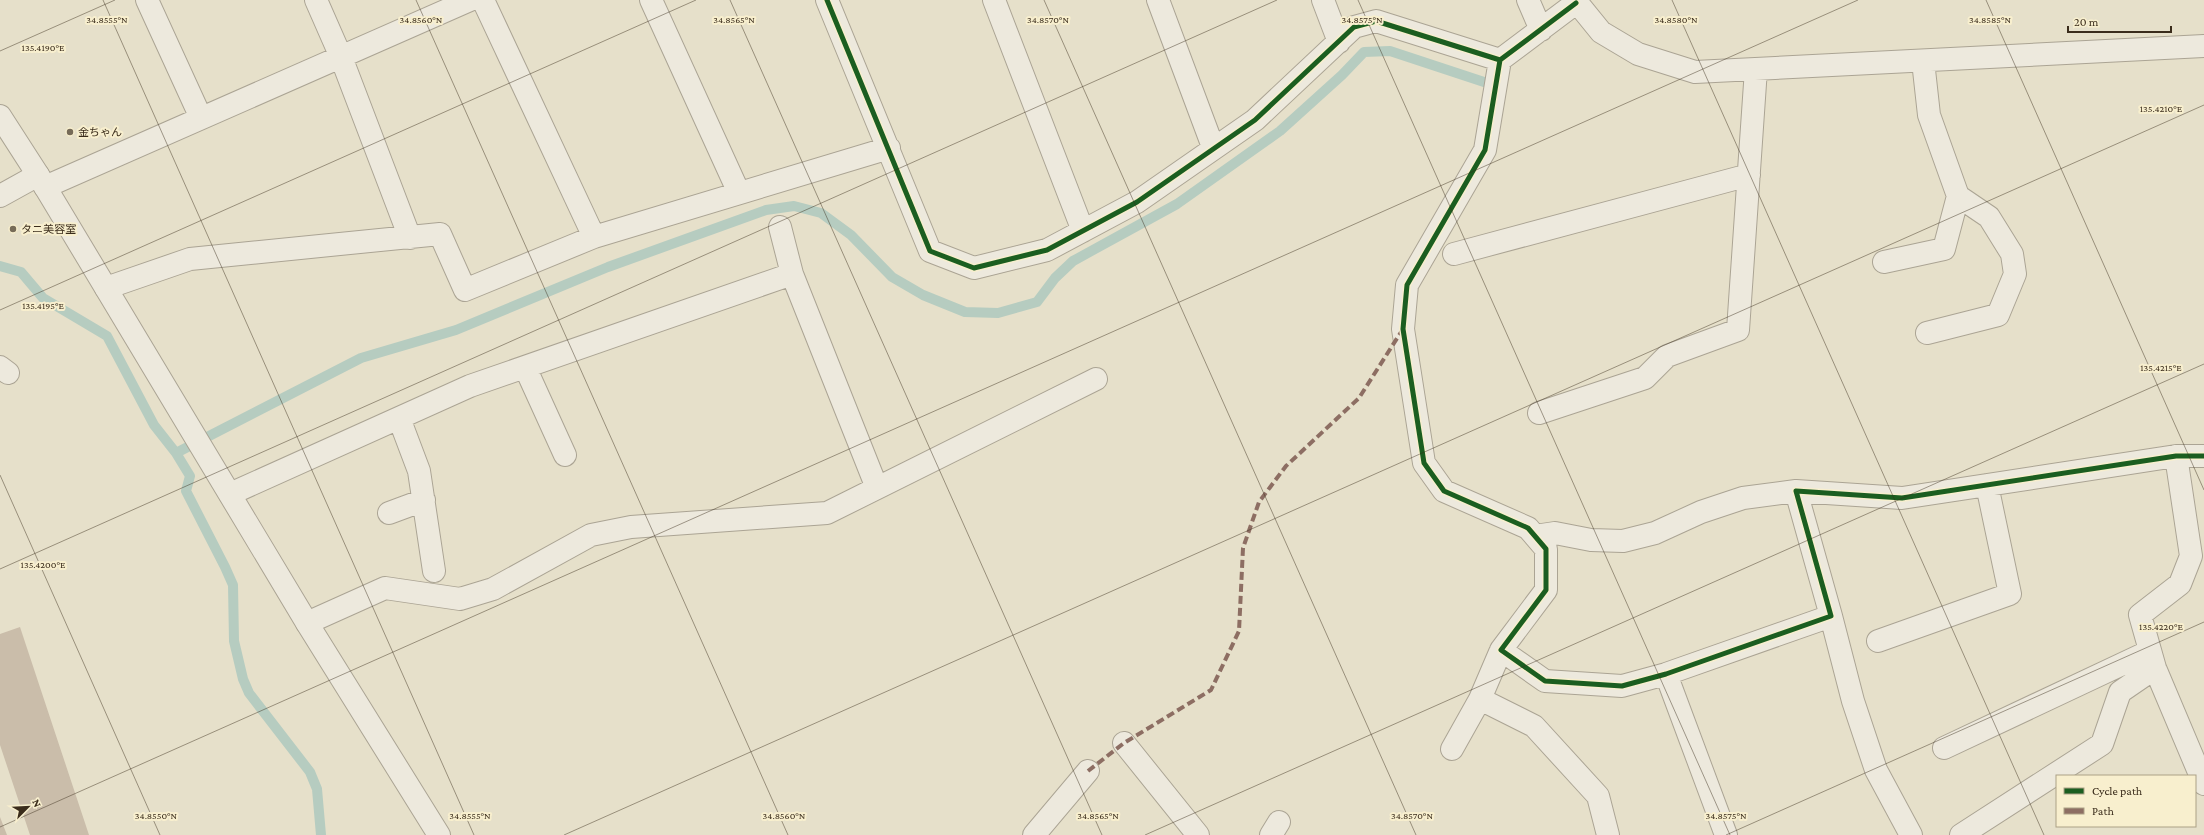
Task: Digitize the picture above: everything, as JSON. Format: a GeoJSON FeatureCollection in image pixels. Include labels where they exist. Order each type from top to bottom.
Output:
{"type":"FeatureCollection","features":[{"type":"Feature","properties":{"kind":"street"},"geometry":{"type":"LineString","coordinates":[[147,0],[201,118]]}},
{"type":"Feature","properties":{"kind":"street"},"geometry":{"type":"LineString","coordinates":[[316,0],[341,57],[410,238]]}},
{"type":"Feature","properties":{"kind":"street"},"geometry":{"type":"LineString","coordinates":[[0,196],[42,181],[201,118],[470,0]]}},
{"type":"Feature","properties":{"kind":"street"},"geometry":{"type":"LineString","coordinates":[[482,0],[594,237]]}},
{"type":"Feature","properties":{"kind":"street"},"geometry":{"type":"LineString","coordinates":[[651,0],[739,193]]}},
{"type":"Feature","properties":{"kind":"street"},"geometry":{"type":"LineString","coordinates":[[827,0],[930,251],[974,268],[1047,250],[1137,202],[1213,147],[1254,120],[1354,27],[1376,21],[1500,60]]}},
{"type":"Feature","properties":{"kind":"street"},"geometry":{"type":"LineString","coordinates":[[994,0],[1083,232]]}},
{"type":"Feature","properties":{"kind":"street"},"geometry":{"type":"LineString","coordinates":[[1158,0],[1213,147]]}},
{"type":"Feature","properties":{"kind":"street"},"geometry":{"type":"LineString","coordinates":[[1323,0],[1339,42]]}},
{"type":"Feature","properties":{"kind":"street"},"geometry":{"type":"LineString","coordinates":[[1528,0],[1541,30]]}},
{"type":"Feature","properties":{"kind":"street"},"geometry":{"type":"LineString","coordinates":[[1452,749],[1480,699],[1501,650],[1546,590],[1546,549],[1528,528],[1444,491],[1424,463],[1403,328],[1407,285],[1485,150],[1500,60],[1576,2],[1601,32],[1638,54],[1695,72],[2204,46]]}},
{"type":"Feature","properties":{"kind":"street"},"geometry":{"type":"LineString","coordinates":[[1884,262],[1944,249],[1958,196],[1929,115],[1923,61]]}},
{"type":"Feature","properties":{"kind":"street"},"geometry":{"type":"LineString","coordinates":[[1539,413],[1645,378],[1667,356],[1738,330],[1756,69]]}},
{"type":"Feature","properties":{"kind":"street"},"geometry":{"type":"LineString","coordinates":[[0,116],[42,181],[307,623],[439,835]]}},
{"type":"Feature","properties":{"kind":"street"},"geometry":{"type":"LineString","coordinates":[[106,288],[190,260],[440,234],[465,290],[594,237],[889,148]]}},
{"type":"Feature","properties":{"kind":"street"},"geometry":{"type":"LineString","coordinates":[[1454,254],[1749,175]]}},
{"type":"Feature","properties":{"kind":"street"},"geometry":{"type":"LineString","coordinates":[[1927,333],[1998,315],[2015,274],[2012,254],[1989,217],[1958,196]]}},
{"type":"Feature","properties":{"kind":"street"},"geometry":{"type":"LineString","coordinates":[[780,227],[792,274],[877,488]]}},
{"type":"Feature","properties":{"kind":"street"},"geometry":{"type":"LineString","coordinates":[[230,494],[470,386],[792,274]]}},
{"type":"Feature","properties":{"kind":"street"},"geometry":{"type":"LineString","coordinates":[[525,367],[565,455]]}},
{"type":"Feature","properties":{"kind":"street"},"geometry":{"type":"LineString","coordinates":[[307,623],[385,588],[460,599],[493,589],[591,535],[631,527],[828,513],[1096,379]]}},
{"type":"Feature","properties":{"kind":"street"},"geometry":{"type":"LineString","coordinates":[[399,418],[419,471],[434,570]]}},
{"type":"Feature","properties":{"kind":"street"},"geometry":{"type":"LineString","coordinates":[[1535,536],[1554,533],[1591,540],[1623,541],[1655,533],[1701,512],[1743,498],[1796,490],[1902,498],[2176,456],[2204,456]]}},
{"type":"Feature","properties":{"kind":"street"},"geometry":{"type":"LineString","coordinates":[[2176,456],[2191,556],[2180,584],[2140,615],[2153,659],[2204,784]]}},
{"type":"Feature","properties":{"kind":"street"},"geometry":{"type":"LineString","coordinates":[[1878,641],[2010,594],[1987,485]]}},
{"type":"Feature","properties":{"kind":"street"},"geometry":{"type":"LineString","coordinates":[[1796,490],[1854,701],[1876,770],[1911,835]]}},
{"type":"Feature","properties":{"kind":"street"},"geometry":{"type":"LineString","coordinates":[[389,513],[424,500]]}},
{"type":"Feature","properties":{"kind":"street"},"geometry":{"type":"LineString","coordinates":[[1501,650],[1545,681],[1622,686],[1666,674],[1831,616]]}},
{"type":"Feature","properties":{"kind":"street"},"geometry":{"type":"LineString","coordinates":[[1944,748],[2153,659]]}},
{"type":"Feature","properties":{"kind":"street"},"geometry":{"type":"LineString","coordinates":[[1961,835],[2102,744],[2120,692],[2153,659]]}},
{"type":"Feature","properties":{"kind":"street"},"geometry":{"type":"LineString","coordinates":[[1666,674],[1726,835]]}},
{"type":"Feature","properties":{"kind":"street"},"geometry":{"type":"LineString","coordinates":[[1480,699],[1534,726],[1598,796],[1608,835]]}},
{"type":"Feature","properties":{"kind":"street"},"geometry":{"type":"LineString","coordinates":[[1124,743],[1198,835]]}},
{"type":"Feature","properties":{"kind":"street"},"geometry":{"type":"LineString","coordinates":[[1034,835],[1088,771]]}},
{"type":"Feature","properties":{"kind":"building"},"geometry":{"type":"Polygon","coordinates":[[[20,627],[89,835],[30,835],[0,745],[0,634],[20,627]]]}},
{"type":"Feature","properties":{"kind":"building"},"geometry":{"type":"Polygon","coordinates":[[[0,817],[7,835],[0,835],[0,817]]]}},
{"type":"Feature","properties":{"kind":"waterway"},"geometry":{"type":"LineString","coordinates":[[176,453],[361,358],[456,330],[608,267],[766,210],[794,206],[821,213],[851,235],[892,277],[923,295],[965,312],[998,313],[1037,302],[1055,278],[1073,261],[1177,204],[1280,131],[1342,75],[1364,52],[1390,51],[1484,82]]}},
{"type":"Feature","properties":{"kind":"waterway"},"geometry":{"type":"LineString","coordinates":[[0,266],[21,272],[43,298],[107,336],[154,425],[176,453],[190,476],[186,491],[233,585],[234,641],[243,679],[249,693],[310,772],[317,789],[321,835]]}},
{"type":"Feature","properties":{"kind":"marked path"},"geometry":{"type":"LineString","coordinates":[[1088,771],[1124,743],[1211,690],[1239,631],[1243,548],[1259,502],[1286,466],[1359,398],[1403,329]]}},
{"type":"Feature","properties":{"kind":"cycle path"},"geometry":{"type":"LineString","coordinates":[[827,0],[930,251],[974,268],[1047,250],[1137,202],[1255,120],[1354,27],[1376,21],[1500,60]]}},
{"type":"Feature","properties":{"kind":"cycle path"},"geometry":{"type":"LineString","coordinates":[[1576,3],[1500,60],[1485,150],[1407,285],[1403,329],[1424,463],[1444,491],[1528,528],[1546,549],[1546,590],[1501,650],[1545,681],[1622,686],[1666,674],[1831,616],[1796,491],[1902,498],[2176,456],[2204,456]]}},
{"type":"Feature","properties":{"kind":"place","name":"金ちゃん"},"geometry":{"type":"Point","coordinates":[70,132]}},
{"type":"Feature","properties":{"kind":"place","name":"タニ美容室"},"geometry":{"type":"Point","coordinates":[13,229]}}]}
